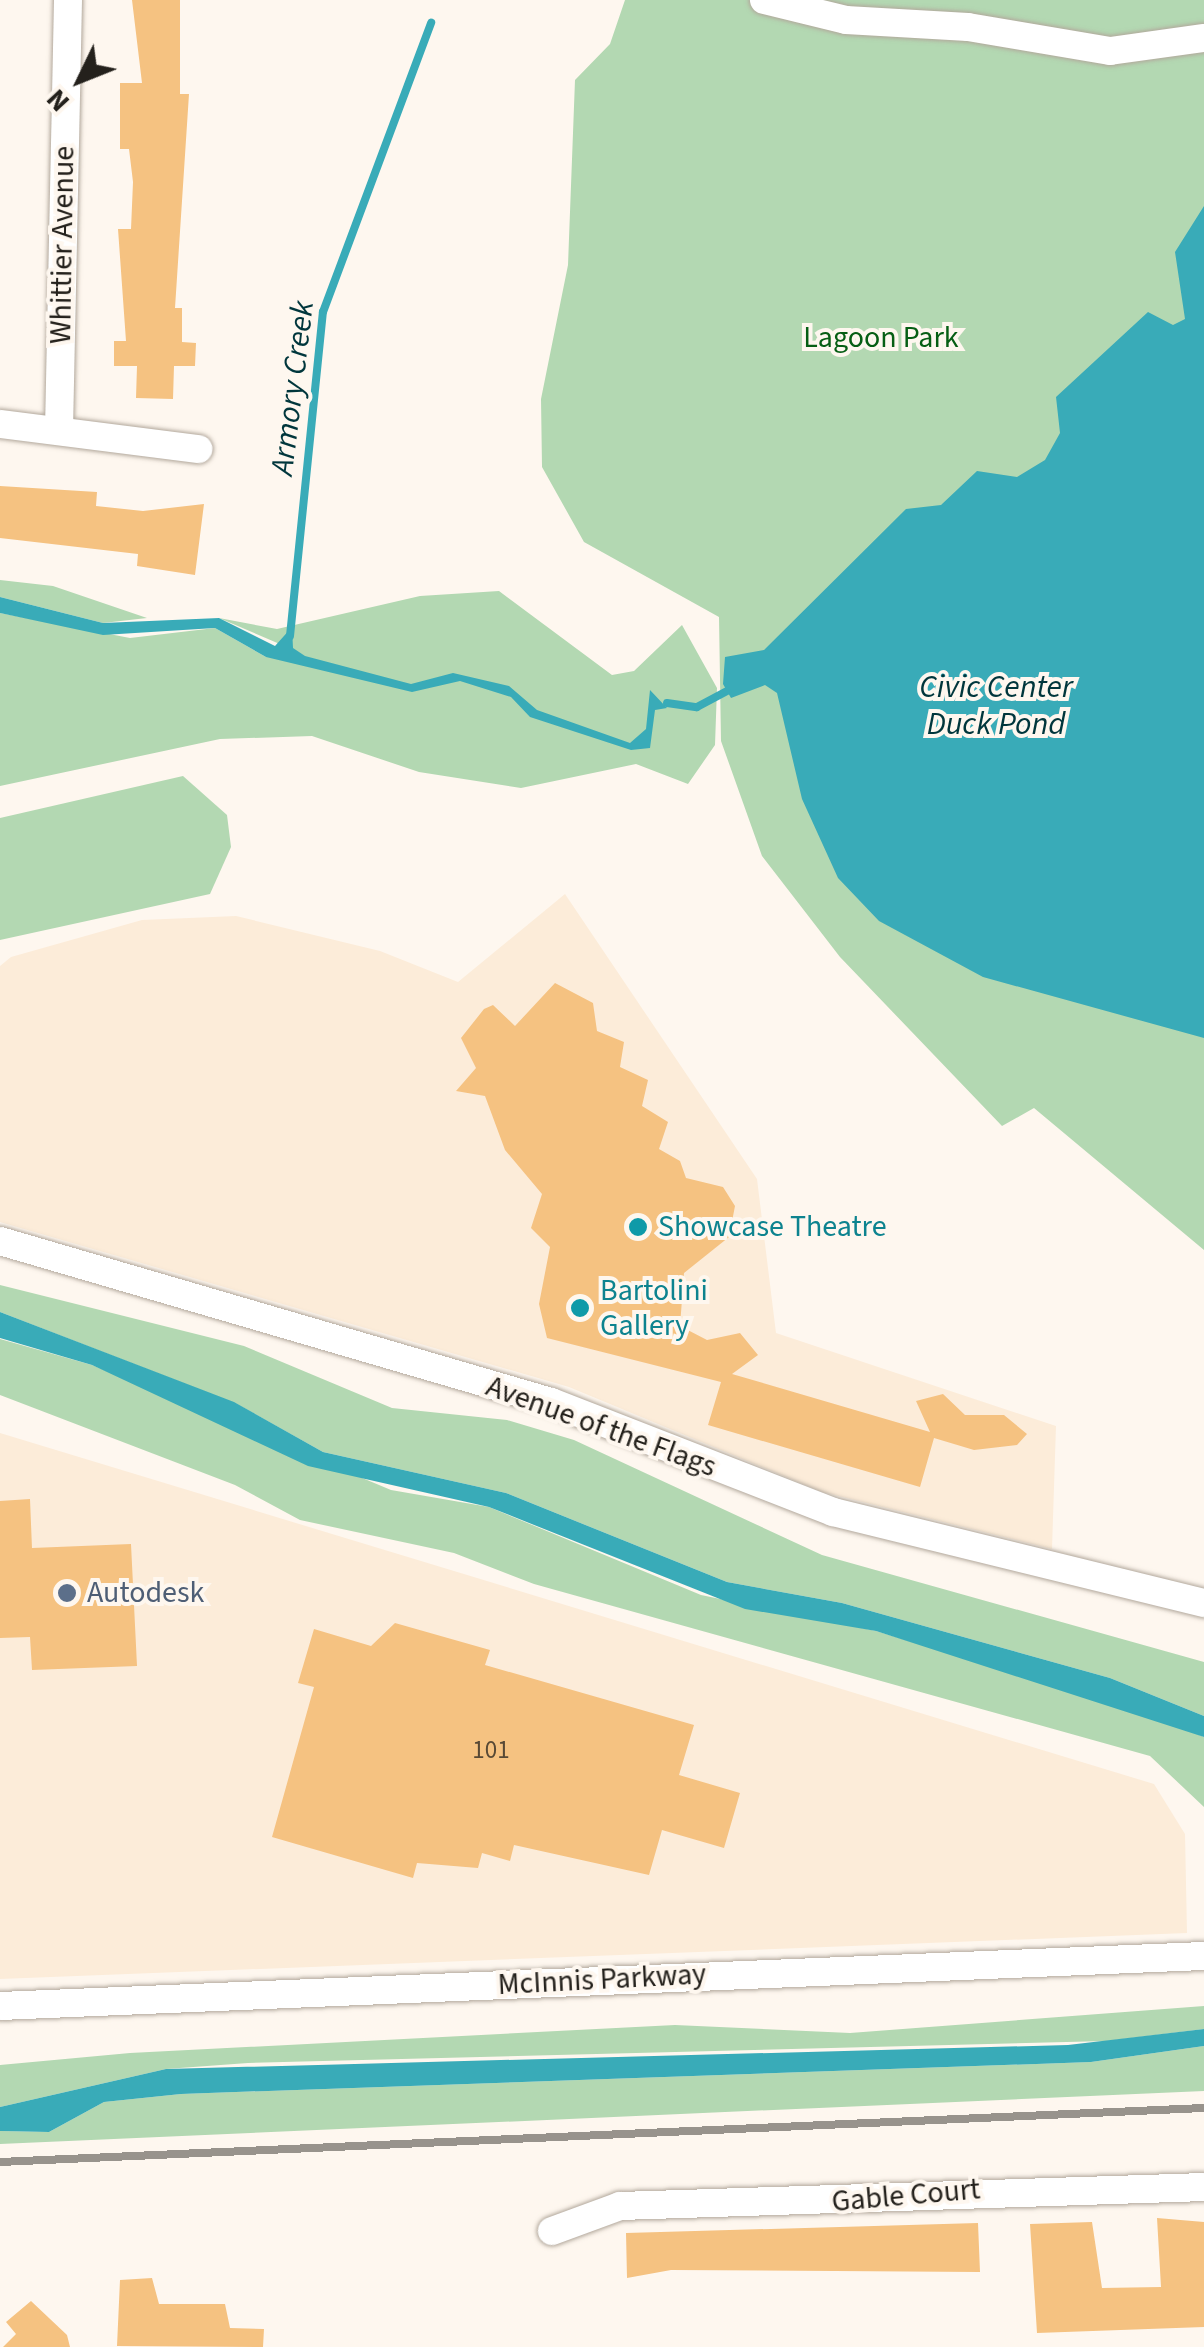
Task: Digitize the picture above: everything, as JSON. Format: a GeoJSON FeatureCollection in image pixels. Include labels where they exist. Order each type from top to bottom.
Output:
{"type":"FeatureCollection","features":[{"type":"Feature","properties":{"kind":"street","name":"Whittier Avenue"},"geometry":{"type":"LineString","coordinates":[[59,430],[68,0]]}},
{"type":"Feature","properties":{"kind":"street"},"geometry":{"type":"LineString","coordinates":[[764,0],[846,20],[968,28],[1110,52],[1204,38]]}},
{"type":"Feature","properties":{"kind":"street"},"geometry":{"type":"LineString","coordinates":[[0,424],[198,449]]}},
{"type":"Feature","properties":{"kind":"street","name":"Avenue of the Flags"},"geometry":{"type":"LineString","coordinates":[[0,1241],[551,1402],[832,1512],[1204,1603]]}},
{"type":"Feature","properties":{"kind":"street","name":"McInnis Parkway"},"geometry":{"type":"LineString","coordinates":[[0,2006],[1204,1956]]}},
{"type":"Feature","properties":{"kind":"street","name":"Gable Court"},"geometry":{"type":"LineString","coordinates":[[552,2231],[620,2206],[1204,2188]]}},
{"type":"Feature","properties":{"kind":"shaded area"},"geometry":{"type":"Polygon","coordinates":[[[565,894],[757,1179],[776,1333],[1056,1426],[1052,1549],[822,1492],[569,1387],[0,1222],[0,966],[11,957],[142,920],[236,916],[380,951],[458,982],[565,894]]]}},
{"type":"Feature","properties":{"kind":"shaded area"},"geometry":{"type":"Polygon","coordinates":[[[0,1433],[1154,1784],[1185,1834],[1187,1933],[0,1979],[0,1433]]]}},
{"type":"Feature","properties":{"kind":"green space","name":"Lagoon Park"},"geometry":{"type":"Polygon","coordinates":[[[625,0],[1204,0],[1204,1250],[1034,1108],[1002,1126],[840,957],[762,856],[721,741],[719,617],[584,542],[542,467],[541,399],[568,265],[575,80],[610,44],[625,0]]]}},
{"type":"Feature","properties":{"kind":"green space"},"geometry":{"type":"Polygon","coordinates":[[[0,580],[53,586],[147,618],[103,623],[0,597],[0,580]]]}},
{"type":"Feature","properties":{"kind":"green space"},"geometry":{"type":"Polygon","coordinates":[[[499,591],[612,675],[634,671],[682,625],[717,688],[715,745],[688,784],[636,764],[521,788],[419,772],[312,736],[220,739],[0,786],[0,613],[130,638],[215,628],[266,657],[282,645],[219,618],[277,629],[420,596],[499,591]]]}},
{"type":"Feature","properties":{"kind":"green space"},"geometry":{"type":"Polygon","coordinates":[[[183,776],[227,815],[231,847],[210,894],[0,940],[0,818],[183,776]]]}},
{"type":"Feature","properties":{"kind":"green space"},"geometry":{"type":"Polygon","coordinates":[[[0,1285],[244,1346],[392,1408],[507,1420],[574,1440],[822,1555],[1204,1662],[1204,1716],[1110,1678],[842,1603],[727,1582],[506,1493],[323,1452],[237,1404],[0,1312],[0,1285]]]}},
{"type":"Feature","properties":{"kind":"green space"},"geometry":{"type":"Polygon","coordinates":[[[0,1339],[92,1365],[391,1490],[489,1507],[701,1595],[876,1631],[1144,1712],[1204,1737],[1204,1807],[1150,1756],[534,1584],[454,1553],[300,1520],[235,1485],[0,1395],[0,1339]]]}},
{"type":"Feature","properties":{"kind":"green space"},"geometry":{"type":"Polygon","coordinates":[[[1204,2006],[1204,2029],[1107,2041],[248,2063],[166,2069],[0,2107],[0,2065],[130,2053],[675,2025],[850,2033],[1204,2006]]]}},
{"type":"Feature","properties":{"kind":"green space"},"geometry":{"type":"Polygon","coordinates":[[[1204,2046],[1204,2091],[0,2144],[0,2131],[49,2132],[104,2102],[181,2094],[1091,2062],[1204,2046]]]}},
{"type":"Feature","properties":{"kind":"water","name":"Civic Center Duck Pond"},"geometry":{"type":"Polygon","coordinates":[[[1204,206],[1204,1038],[983,977],[879,921],[838,878],[802,799],[777,693],[765,685],[731,698],[723,684],[725,657],[764,650],[906,509],[941,505],[977,471],[1017,477],[1045,460],[1060,433],[1056,397],[1148,312],[1173,325],[1185,319],[1175,252],[1204,206]]]}},
{"type":"Feature","properties":{"kind":"water"},"geometry":{"type":"Polygon","coordinates":[[[0,597],[103,623],[219,618],[275,646],[292,627],[293,648],[305,656],[411,684],[453,673],[509,686],[537,710],[630,743],[646,729],[650,690],[667,708],[655,710],[650,748],[631,750],[530,717],[511,697],[460,681],[412,692],[266,657],[215,628],[103,635],[0,613],[0,597]]]}},
{"type":"Feature","properties":{"kind":"water"},"geometry":{"type":"Polygon","coordinates":[[[0,1312],[234,1402],[323,1452],[506,1493],[727,1582],[842,1603],[1110,1678],[1204,1716],[1204,1737],[876,1631],[745,1609],[489,1507],[308,1466],[92,1365],[0,1338],[0,1312]]]}},
{"type":"Feature","properties":{"kind":"water"},"geometry":{"type":"Polygon","coordinates":[[[1204,2029],[1204,2046],[1091,2062],[181,2094],[104,2102],[49,2132],[0,2131],[0,2107],[166,2069],[1068,2045],[1204,2029]]]}},
{"type":"Feature","properties":{"kind":"building"},"geometry":{"type":"Polygon","coordinates":[[[132,0],[180,0],[180,94],[189,94],[175,308],[182,308],[182,342],[196,343],[195,366],[174,366],[173,399],[136,398],[137,366],[114,366],[114,341],[126,341],[118,229],[131,229],[133,182],[129,149],[120,149],[120,83],[142,83],[132,0]]]}},
{"type":"Feature","properties":{"kind":"building"},"geometry":{"type":"Polygon","coordinates":[[[0,486],[97,492],[96,506],[143,511],[204,504],[195,575],[137,566],[138,554],[0,538],[0,486]]]}},
{"type":"Feature","properties":{"kind":"building"},"geometry":{"type":"Polygon","coordinates":[[[555,983],[593,1003],[597,1031],[624,1042],[620,1067],[648,1080],[642,1106],[668,1122],[659,1149],[680,1161],[686,1178],[723,1187],[735,1206],[729,1237],[684,1273],[680,1326],[707,1340],[740,1333],[758,1355],[732,1374],[930,1432],[916,1401],[943,1394],[965,1415],[1004,1415],[1027,1434],[1017,1445],[974,1450],[934,1438],[920,1487],[708,1425],[721,1382],[547,1338],[539,1304],[550,1247],[531,1228],[542,1194],[505,1150],[485,1096],[456,1091],[476,1068],[461,1038],[484,1009],[493,1005],[515,1026],[555,983]]]}},
{"type":"Feature","properties":{"kind":"building","name":"Autodesk"},"geometry":{"type":"Polygon","coordinates":[[[30,1499],[32,1548],[131,1544],[137,1666],[32,1670],[30,1637],[0,1638],[0,1501],[30,1499]]]}},
{"type":"Feature","properties":{"kind":"building"},"geometry":{"type":"Polygon","coordinates":[[[395,1623],[490,1650],[485,1665],[694,1725],[679,1775],[740,1793],[724,1848],[662,1830],[649,1875],[514,1845],[510,1861],[482,1853],[478,1868],[417,1863],[413,1878],[272,1837],[314,1687],[298,1683],[314,1629],[371,1646],[395,1623]]]}},
{"type":"Feature","properties":{"kind":"building"},"geometry":{"type":"Polygon","coordinates":[[[1157,2218],[1204,2222],[1204,2327],[1037,2333],[1030,2224],[1092,2222],[1102,2288],[1161,2287],[1157,2218]]]}},
{"type":"Feature","properties":{"kind":"building"},"geometry":{"type":"Polygon","coordinates":[[[978,2223],[980,2272],[671,2270],[627,2278],[626,2233],[978,2223]]]}},
{"type":"Feature","properties":{"kind":"building"},"geometry":{"type":"Polygon","coordinates":[[[152,2278],[159,2304],[225,2304],[230,2328],[264,2329],[263,2347],[117,2346],[120,2280],[152,2278]]]}},
{"type":"Feature","properties":{"kind":"building"},"geometry":{"type":"Polygon","coordinates":[[[31,2301],[67,2335],[70,2347],[3,2347],[16,2334],[6,2322],[31,2301]]]}},
{"type":"Feature","properties":{"kind":"waterway","name":"Armory Creek"},"geometry":{"type":"LineString","coordinates":[[290,636],[323,312],[431,23]]}},
{"type":"Feature","properties":{"kind":"waterway"},"geometry":{"type":"LineString","coordinates":[[667,703],[697,707],[727,691]]}},
{"type":"Feature","properties":{"kind":"railway"},"geometry":{"type":"LineString","coordinates":[[0,2162],[1204,2108]]}},
{"type":"Feature","properties":{"kind":"place","name":"Showcase Theatre"},"geometry":{"type":"Point","coordinates":[638,1227]}},
{"type":"Feature","properties":{"kind":"place","name":"Bartolini Gallery"},"geometry":{"type":"Point","coordinates":[580,1308]}},
{"type":"Feature","properties":{"kind":"place","name":"Autodesk"},"geometry":{"type":"Point","coordinates":[67,1593]}}]}
